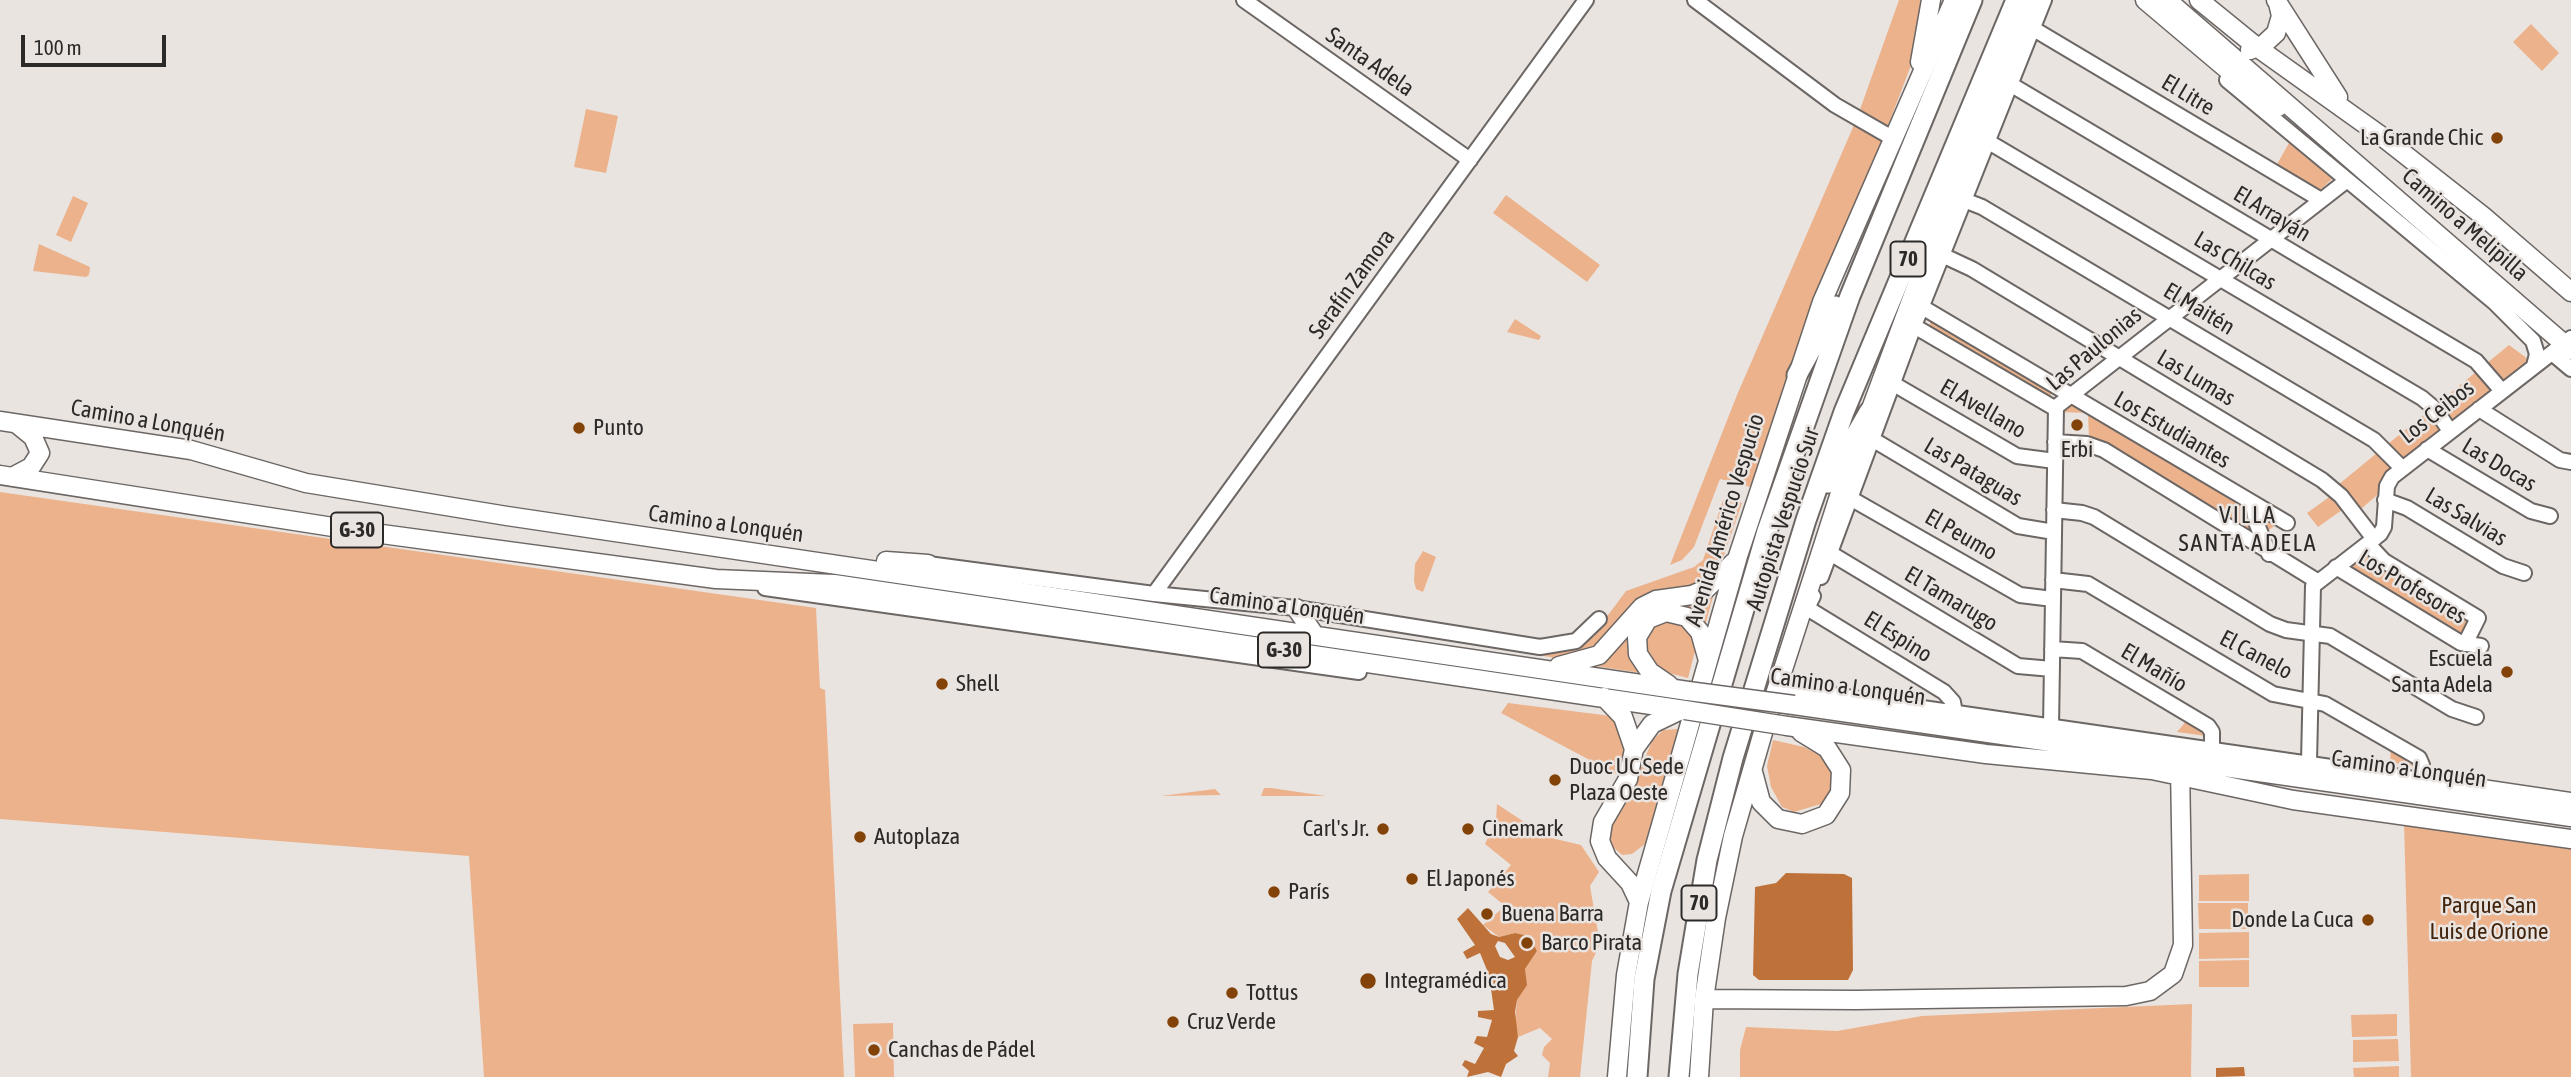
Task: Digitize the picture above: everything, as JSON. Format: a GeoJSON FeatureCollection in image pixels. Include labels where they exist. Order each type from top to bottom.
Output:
{"type":"FeatureCollection","features":[{"type":"Feature","properties":{"kind":"highway","name":"Autopista Vespucio Sur"},"geometry":{"type":"LineString","coordinates":[[1637,1077],[1646,970],[1669,859],[1766,531],[1807,412],[1873,238],[1972,0]]}},
{"type":"Feature","properties":{"kind":"highway","name":"Autopista Vespucio Sur"},"geometry":{"type":"LineString","coordinates":[[1679,1077],[1688,974],[1707,860],[1733,758],[1806,520],[1849,401],[2016,0]]}},
{"type":"Feature","properties":{"kind":"highway"},"geometry":{"type":"LineString","coordinates":[[1797,375],[1873,238]]}},
{"type":"Feature","properties":{"kind":"highway"},"geometry":{"type":"LineString","coordinates":[[1806,520],[1869,412]]}},
{"type":"Feature","properties":{"kind":"main road"},"geometry":{"type":"LineString","coordinates":[[1911,100],[1931,0]]}},
{"type":"Feature","properties":{"kind":"main road","name":"Avenida Américo Vespucio"},"geometry":{"type":"LineString","coordinates":[[1617,1077],[1626,975],[1639,902],[1651,851],[1738,556],[1797,375],[1839,261],[1954,0]]}},
{"type":"Feature","properties":{"kind":"main road"},"geometry":{"type":"LineString","coordinates":[[1699,1077],[1704,999],[1724,877],[1752,768],[1777,687],[1869,412],[1931,247],[2034,0]]}},
{"type":"Feature","properties":{"kind":"main road"},"geometry":{"type":"LineString","coordinates":[[2145,0],[2252,90],[2307,121]]}},
{"type":"Feature","properties":{"kind":"main road","name":"Camino a Melipilla"},"geometry":{"type":"LineString","coordinates":[[2167,0],[2564,346]]}},
{"type":"Feature","properties":{"kind":"main road","name":"Camino a Melipilla"},"geometry":{"type":"LineString","coordinates":[[2199,0],[2258,48],[2349,111],[2483,216],[2571,292]]}},
{"type":"Feature","properties":{"kind":"main road"},"geometry":{"type":"LineString","coordinates":[[2225,49],[2240,51],[2258,48],[2273,38],[2279,27],[2280,10],[2276,0]]}},
{"type":"Feature","properties":{"kind":"main road"},"geometry":{"type":"LineString","coordinates":[[2276,0],[2319,72],[2349,111]]}},
{"type":"Feature","properties":{"kind":"main road"},"geometry":{"type":"LineString","coordinates":[[6,476],[31,467],[40,453],[33,437],[9,423]]}},
{"type":"Feature","properties":{"kind":"main road","name":"Camino a Lonquén"},"geometry":{"type":"LineString","coordinates":[[9,423],[206,453],[306,483],[824,563],[1794,705],[2180,768],[2571,817]]}},
{"type":"Feature","properties":{"kind":"main road","name":"Camino a Lonquén"},"geometry":{"type":"LineString","coordinates":[[6,476],[352,530],[716,579],[825,583],[1986,754],[2152,769],[2180,768],[2293,800],[2571,839]]}},
{"type":"Feature","properties":{"kind":"main road"},"geometry":{"type":"LineString","coordinates":[[1538,667],[1578,663],[1599,655],[1611,645],[1626,622],[1642,607],[1656,600],[1692,595],[1706,589],[1738,556]]}},
{"type":"Feature","properties":{"kind":"main road"},"geometry":{"type":"LineString","coordinates":[[824,563],[872,559],[928,564]]}},
{"type":"Feature","properties":{"kind":"main road"},"geometry":{"type":"LineString","coordinates":[[1296,608],[1314,634]]}},
{"type":"Feature","properties":{"kind":"main road"},"geometry":{"type":"LineString","coordinates":[[1793,636],[1807,608]]}},
{"type":"Feature","properties":{"kind":"main road"},"geometry":{"type":"LineString","coordinates":[[1682,690],[1650,672],[1638,654],[1637,637],[1648,619],[1666,612],[1687,617],[1703,639],[1707,662]]}},
{"type":"Feature","properties":{"kind":"main road"},"geometry":{"type":"LineString","coordinates":[[1359,672],[1450,674]]}},
{"type":"Feature","properties":{"kind":"main road"},"geometry":{"type":"LineString","coordinates":[[1604,697],[1623,717],[1634,749]]}},
{"type":"Feature","properties":{"kind":"main road"},"geometry":{"type":"LineString","coordinates":[[1639,902],[1630,883],[1611,863],[1602,847],[1601,828],[1628,779],[1634,749],[1652,724],[1684,710]]}},
{"type":"Feature","properties":{"kind":"main road"},"geometry":{"type":"LineString","coordinates":[[1752,768],[1760,802],[1778,819],[1808,823],[1829,812],[1842,786],[1838,763],[1822,743],[1788,726]]}},
{"type":"Feature","properties":{"kind":"main road"},"geometry":{"type":"LineString","coordinates":[[1704,999],[1832,1001],[2126,996],[2150,991],[2173,974],[2183,945],[2180,768]]}},
{"type":"Feature","properties":{"kind":"main road"},"geometry":{"type":"LineString","coordinates":[[2421,780],[2571,802]]}},
{"type":"Feature","properties":{"kind":"main road"},"geometry":{"type":"LineString","coordinates":[[1611,863],[1636,862],[1651,851]]}},
{"type":"Feature","properties":{"kind":"street","name":"Santa Adela"},"geometry":{"type":"LineString","coordinates":[[1244,0],[1470,160]]}},
{"type":"Feature","properties":{"kind":"street","name":"Serafín Zamora"},"geometry":{"type":"LineString","coordinates":[[1154,594],[1586,0]]}},
{"type":"Feature","properties":{"kind":"street"},"geometry":{"type":"LineString","coordinates":[[1695,0],[1835,105],[1894,139]]}},
{"type":"Feature","properties":{"kind":"street"},"geometry":{"type":"LineString","coordinates":[[1807,608],[1914,326],[2044,0]]}},
{"type":"Feature","properties":{"kind":"street","name":"Camino a Melipilla"},"geometry":{"type":"LineString","coordinates":[[2134,0],[2346,181],[2494,302],[2530,338],[2537,349],[2534,366]]}},
{"type":"Feature","properties":{"kind":"street","name":"El Litre"},"geometry":{"type":"LineString","coordinates":[[2032,28],[2322,200]]}},
{"type":"Feature","properties":{"kind":"street","name":"El Arrayán"},"geometry":{"type":"LineString","coordinates":[[2010,84],[2476,361],[2502,391]]}},
{"type":"Feature","properties":{"kind":"street","name":"Las Chilcas"},"geometry":{"type":"LineString","coordinates":[[1987,141],[2422,398],[2435,409],[2451,431]]}},
{"type":"Feature","properties":{"kind":"street","name":"Las Paulonias"},"geometry":{"type":"LineString","coordinates":[[2051,727],[2056,409],[2068,395],[2346,181]]}},
{"type":"Feature","properties":{"kind":"street","name":"El Maitén"},"geometry":{"type":"LineString","coordinates":[[1964,200],[1983,207],[2374,440],[2402,468]]}},
{"type":"Feature","properties":{"kind":"street","name":"Las Lumas"},"geometry":{"type":"LineString","coordinates":[[1942,255],[1972,269],[2322,480],[2341,496],[2371,542]]}},
{"type":"Feature","properties":{"kind":"street","name":"Los Estudiantes"},"geometry":{"type":"LineString","coordinates":[[1922,307],[2287,523]]}},
{"type":"Feature","properties":{"kind":"street"},"geometry":{"type":"LineString","coordinates":[[1914,326],[2056,409]]}},
{"type":"Feature","properties":{"kind":"street","name":"Camino a Melipilla"},"geometry":{"type":"LineString","coordinates":[[2564,346],[2571,369]]}},
{"type":"Feature","properties":{"kind":"street","name":"Los Ceibos"},"geometry":{"type":"LineString","coordinates":[[2371,542],[2384,527],[2389,481],[2402,468],[2534,366],[2564,346]]}},
{"type":"Feature","properties":{"kind":"street","name":"El Avellano"},"geometry":{"type":"LineString","coordinates":[[1892,383],[2017,456],[2055,461]]}},
{"type":"Feature","properties":{"kind":"street"},"geometry":{"type":"LineString","coordinates":[[2479,409],[2560,460],[2571,462]]}},
{"type":"Feature","properties":{"kind":"street","name":"Las Pataguas"},"geometry":{"type":"LineString","coordinates":[[1872,439],[2013,523],[2032,530],[2054,532]]}},
{"type":"Feature","properties":{"kind":"street"},"geometry":{"type":"LineString","coordinates":[[2055,442],[2087,443],[2104,450],[2269,554],[2317,581]]}},
{"type":"Feature","properties":{"kind":"street","name":"Las Docas"},"geometry":{"type":"LineString","coordinates":[[2427,449],[2531,511],[2550,516]]}},
{"type":"Feature","properties":{"kind":"street","name":"El Peumo"},"geometry":{"type":"LineString","coordinates":[[1850,498],[2020,595],[2053,599]]}},
{"type":"Feature","properties":{"kind":"street","name":"Las Salvias"},"geometry":{"type":"LineString","coordinates":[[2385,500],[2407,508],[2504,566],[2524,573]]}},
{"type":"Feature","properties":{"kind":"street"},"geometry":{"type":"LineString","coordinates":[[2253,504],[2256,522],[2269,554]]}},
{"type":"Feature","properties":{"kind":"street"},"geometry":{"type":"LineString","coordinates":[[2054,510],[2094,517],[2275,626],[2330,636],[2452,709],[2476,717]]}},
{"type":"Feature","properties":{"kind":"street"},"geometry":{"type":"LineString","coordinates":[[2309,762],[2312,589],[2317,581],[2371,542]]}},
{"type":"Feature","properties":{"kind":"street","name":"Los Profesores"},"geometry":{"type":"LineString","coordinates":[[2371,542],[2385,561],[2478,618],[2465,644]]}},
{"type":"Feature","properties":{"kind":"street","name":"El Tamarugo"},"geometry":{"type":"LineString","coordinates":[[1830,553],[2018,666],[2052,668]]}},
{"type":"Feature","properties":{"kind":"street","name":"Camino a Lonquén"},"geometry":{"type":"LineString","coordinates":[[928,564],[1154,594],[1296,608],[1540,647],[1576,640],[1599,619]]}},
{"type":"Feature","properties":{"kind":"street","name":"Los Profesores"},"geometry":{"type":"LineString","coordinates":[[2336,567],[2465,644],[2482,646]]}},
{"type":"Feature","properties":{"kind":"street","name":"Camino a Lonquén"},"geometry":{"type":"LineString","coordinates":[[716,579],[1359,672]]}},
{"type":"Feature","properties":{"kind":"street","name":"El Canelo"},"geometry":{"type":"LineString","coordinates":[[2053,580],[2085,583],[2273,694],[2323,703],[2419,758],[2422,765],[2421,780]]}},
{"type":"Feature","properties":{"kind":"street","name":"El Espino"},"geometry":{"type":"LineString","coordinates":[[1807,608],[1944,692],[1953,702],[1955,713]]}},
{"type":"Feature","properties":{"kind":"street","name":"El Mañío"},"geometry":{"type":"LineString","coordinates":[[2052,649],[2082,651],[2208,726],[2213,735],[2212,749]]}},
{"type":"Feature","properties":{"kind":"street","name":"Camino a Lonquén"},"geometry":{"type":"LineString","coordinates":[[1777,687],[2421,780]]}},
{"type":"Feature","properties":{"kind":"green space"},"geometry":{"type":"Polygon","coordinates":[[[1899,0],[1927,0],[1918,47],[1750,487],[1720,479],[1694,547],[1682,560],[1670,565],[1737,395],[1857,118],[1899,0]]]}},
{"type":"Feature","properties":{"kind":"green space"},"geometry":{"type":"Polygon","coordinates":[[[2531,24],[2559,53],[2542,71],[2513,42],[2531,24]]]}},
{"type":"Feature","properties":{"kind":"green space"},"geometry":{"type":"Polygon","coordinates":[[[586,109],[618,116],[606,173],[574,167],[586,109]]]}},
{"type":"Feature","properties":{"kind":"green space"},"geometry":{"type":"Polygon","coordinates":[[[2289,143],[2332,179],[2318,192],[2276,166],[2289,143]]]}},
{"type":"Feature","properties":{"kind":"green space"},"geometry":{"type":"Polygon","coordinates":[[[1506,195],[1600,265],[1587,282],[1493,213],[1506,195]]]}},
{"type":"Feature","properties":{"kind":"green space"},"geometry":{"type":"Polygon","coordinates":[[[73,196],[88,203],[71,242],[56,235],[73,196]]]}},
{"type":"Feature","properties":{"kind":"green space"},"geometry":{"type":"Polygon","coordinates":[[[39,244],[90,267],[89,275],[86,277],[33,271],[39,244]]]}},
{"type":"Feature","properties":{"kind":"green space"},"geometry":{"type":"Polygon","coordinates":[[[1515,319],[1541,336],[1539,340],[1507,332],[1515,319]]]}},
{"type":"Feature","properties":{"kind":"green space"},"geometry":{"type":"Polygon","coordinates":[[[1931,319],[2053,391],[2048,401],[1929,328],[1931,319]]]}},
{"type":"Feature","properties":{"kind":"green space"},"geometry":{"type":"Polygon","coordinates":[[[2509,345],[2532,362],[2354,515],[2333,489],[2509,345]]]}},
{"type":"Feature","properties":{"kind":"green space"},"geometry":{"type":"Polygon","coordinates":[[[2068,400],[2279,523],[2263,534],[2262,541],[2089,438],[2088,413],[2061,412],[2068,400]]]}},
{"type":"Feature","properties":{"kind":"green space"},"geometry":{"type":"Polygon","coordinates":[[[0,492],[816,608],[820,688],[825,690],[844,1077],[484,1077],[469,856],[0,819],[0,492]]]}},
{"type":"Feature","properties":{"kind":"green space"},"geometry":{"type":"Polygon","coordinates":[[[2332,495],[2342,510],[2318,527],[2307,513],[2332,495]]]}},
{"type":"Feature","properties":{"kind":"green space"},"geometry":{"type":"Polygon","coordinates":[[[1732,498],[1742,503],[1720,567],[1704,580],[1684,588],[1649,592],[1628,607],[1610,634],[1597,647],[1581,654],[1555,658],[1494,647],[1561,651],[1583,642],[1597,630],[1626,591],[1694,567],[1703,560],[1723,500],[1732,498]]]}},
{"type":"Feature","properties":{"kind":"green space"},"geometry":{"type":"Polygon","coordinates":[[[1423,551],[1436,557],[1423,592],[1416,589],[1414,581],[1415,564],[1423,551]]]}},
{"type":"Feature","properties":{"kind":"green space"},"geometry":{"type":"Polygon","coordinates":[[[2366,554],[2372,564],[2470,623],[2460,639],[2347,568],[2366,554]]]}},
{"type":"Feature","properties":{"kind":"green space"},"geometry":{"type":"Polygon","coordinates":[[[1715,589],[1705,626],[1678,608],[1657,609],[1645,615],[1632,634],[1630,644],[1632,657],[1642,673],[1588,665],[1611,650],[1632,620],[1644,610],[1659,603],[1696,599],[1715,589]]]}},
{"type":"Feature","properties":{"kind":"green space"},"geometry":{"type":"Polygon","coordinates":[[[1667,618],[1689,628],[1697,644],[1688,678],[1657,670],[1645,657],[1646,630],[1667,618]]]}},
{"type":"Feature","properties":{"kind":"green space"},"geometry":{"type":"Polygon","coordinates":[[[1508,703],[1611,716],[1628,745],[1618,775],[1501,713],[1508,703]]]}},
{"type":"Feature","properties":{"kind":"green space"},"geometry":{"type":"Polygon","coordinates":[[[2187,720],[2205,729],[2206,736],[2177,732],[2187,720]]]}},
{"type":"Feature","properties":{"kind":"green space"},"geometry":{"type":"Polygon","coordinates":[[[1678,729],[1645,844],[1632,854],[1622,855],[1613,847],[1607,833],[1612,819],[1627,802],[1652,741],[1663,730],[1678,729]]]}},
{"type":"Feature","properties":{"kind":"green space"},"geometry":{"type":"Polygon","coordinates":[[[1773,740],[1804,747],[1821,756],[1832,770],[1831,795],[1821,804],[1794,812],[1782,807],[1771,787],[1767,766],[1773,740]]]}},
{"type":"Feature","properties":{"kind":"green space"},"geometry":{"type":"Polygon","coordinates":[[[2391,745],[2414,759],[2415,766],[2390,763],[2391,745]]]}},
{"type":"Feature","properties":{"kind":"green space"},"geometry":{"type":"Polygon","coordinates":[[[1264,788],[1271,788],[1326,796],[1261,796],[1264,788]]]}},
{"type":"Feature","properties":{"kind":"green space"},"geometry":{"type":"Polygon","coordinates":[[[1215,789],[1221,795],[1161,796],[1215,789]]]}},
{"type":"Feature","properties":{"kind":"green space"},"geometry":{"type":"Polygon","coordinates":[[[1497,804],[1547,837],[1581,845],[1599,872],[1590,886],[1600,944],[1592,961],[1580,1077],[1548,1077],[1550,1063],[1542,1055],[1544,1047],[1552,1039],[1540,1028],[1518,1037],[1515,1021],[1517,1000],[1526,985],[1525,969],[1537,951],[1529,936],[1515,933],[1499,937],[1483,925],[1505,906],[1488,892],[1511,865],[1485,844],[1496,820],[1497,804]]]}},
{"type":"Feature","properties":{"kind":"green space","name":"Parque San Luis de Orione"},"geometry":{"type":"Polygon","coordinates":[[[2404,823],[2571,849],[2571,1077],[2411,1077],[2404,823]]]}},
{"type":"Feature","properties":{"kind":"green space"},"geometry":{"type":"Polygon","coordinates":[[[2249,874],[2249,901],[2199,901],[2199,875],[2249,874]]]}},
{"type":"Feature","properties":{"kind":"green space"},"geometry":{"type":"Polygon","coordinates":[[[2198,903],[2248,903],[2248,929],[2199,929],[2198,903]]]}},
{"type":"Feature","properties":{"kind":"green space"},"geometry":{"type":"Polygon","coordinates":[[[2249,932],[2249,958],[2199,959],[2199,933],[2249,932]]]}},
{"type":"Feature","properties":{"kind":"green space"},"geometry":{"type":"Polygon","coordinates":[[[2249,960],[2249,987],[2199,987],[2199,961],[2249,960]]]}},
{"type":"Feature","properties":{"kind":"green space"},"geometry":{"type":"Polygon","coordinates":[[[2192,1004],[2191,1077],[1740,1077],[1740,1050],[1746,1027],[1837,1031],[1922,1016],[2192,1004]]]}},
{"type":"Feature","properties":{"kind":"green space"},"geometry":{"type":"Polygon","coordinates":[[[2397,1014],[2397,1036],[2352,1037],[2351,1015],[2397,1014]]]}},
{"type":"Feature","properties":{"kind":"green space","name":"Canchas de Pádel"},"geometry":{"type":"Polygon","coordinates":[[[893,1023],[894,1077],[855,1077],[853,1024],[893,1023]]]}},
{"type":"Feature","properties":{"kind":"green space"},"geometry":{"type":"Polygon","coordinates":[[[2398,1039],[2399,1061],[2353,1062],[2353,1040],[2398,1039]]]}},
{"type":"Feature","properties":{"kind":"green space"},"geometry":{"type":"Polygon","coordinates":[[[2399,1066],[2399,1077],[2354,1077],[2353,1068],[2399,1066]]]}},
{"type":"Feature","properties":{"kind":"shaded area"},"geometry":{"type":"Polygon","coordinates":[[[1786,873],[1844,874],[1852,878],[1853,970],[1848,980],[1759,980],[1753,975],[1755,887],[1776,883],[1786,873]]]}},
{"type":"Feature","properties":{"kind":"shaded area"},"geometry":{"type":"Polygon","coordinates":[[[1468,908],[1491,934],[1499,937],[1515,933],[1529,936],[1537,951],[1525,969],[1527,985],[1517,1000],[1515,1012],[1518,1037],[1514,1051],[1518,1056],[1506,1064],[1501,1077],[1488,1072],[1467,1077],[1469,1071],[1462,1065],[1465,1060],[1475,1064],[1484,1048],[1474,1043],[1477,1036],[1487,1037],[1492,1020],[1478,1017],[1478,1011],[1494,1010],[1489,975],[1480,953],[1467,959],[1463,952],[1475,945],[1457,919],[1468,908]],[[1498,941],[1495,946],[1500,957],[1508,960],[1515,957],[1505,943],[1498,941]]]}},
{"type":"Feature","properties":{"kind":"shaded area"},"geometry":{"type":"Polygon","coordinates":[[[2244,1067],[2245,1076],[2216,1077],[2216,1068],[2244,1067]]]}},
{"type":"Feature","properties":{"kind":"place","name":"La Grande Chic"},"geometry":{"type":"Point","coordinates":[2497,138]}},
{"type":"Feature","properties":{"kind":"place","name":"Erbi"},"geometry":{"type":"Point","coordinates":[2077,425]}},
{"type":"Feature","properties":{"kind":"place","name":"Punto"},"geometry":{"type":"Point","coordinates":[579,428]}},
{"type":"Feature","properties":{"kind":"place","name":"Escuela Santa Adela"},"geometry":{"type":"Point","coordinates":[2507,672]}},
{"type":"Feature","properties":{"kind":"place","name":"Shell"},"geometry":{"type":"Point","coordinates":[942,684]}},
{"type":"Feature","properties":{"kind":"place","name":"Duoc UC Sede Plaza Oeste"},"geometry":{"type":"Point","coordinates":[1555,780]}},
{"type":"Feature","properties":{"kind":"place","name":"Carl's Jr."},"geometry":{"type":"Point","coordinates":[1383,829]}},
{"type":"Feature","properties":{"kind":"place","name":"Cinemark"},"geometry":{"type":"Point","coordinates":[1468,829]}},
{"type":"Feature","properties":{"kind":"place","name":"Autoplaza"},"geometry":{"type":"Point","coordinates":[860,837]}},
{"type":"Feature","properties":{"kind":"place","name":"El Japonés"},"geometry":{"type":"Point","coordinates":[1412,879]}},
{"type":"Feature","properties":{"kind":"place","name":"París"},"geometry":{"type":"Point","coordinates":[1274,892]}},
{"type":"Feature","properties":{"kind":"place","name":"Buena Barra"},"geometry":{"type":"Point","coordinates":[1487,914]}},
{"type":"Feature","properties":{"kind":"place","name":"Donde La Cuca"},"geometry":{"type":"Point","coordinates":[2368,920]}},
{"type":"Feature","properties":{"kind":"place","name":"Barco Pirata"},"geometry":{"type":"Point","coordinates":[1527,943]}},
{"type":"Feature","properties":{"kind":"place","name":"Integramédica"},"geometry":{"type":"Point","coordinates":[1368,981]}},
{"type":"Feature","properties":{"kind":"place","name":"Tottus"},"geometry":{"type":"Point","coordinates":[1232,993]}},
{"type":"Feature","properties":{"kind":"place","name":"Cruz Verde"},"geometry":{"type":"Point","coordinates":[1173,1022]}},
{"type":"Feature","properties":{"kind":"place","name":"Canchas de Pádel"},"geometry":{"type":"Point","coordinates":[874,1050]}},
{"type":"Feature","properties":{"kind":"district","name":"VILLA SANTA ADELA"},"geometry":{"type":"Point","coordinates":[2248,529]}}]}
